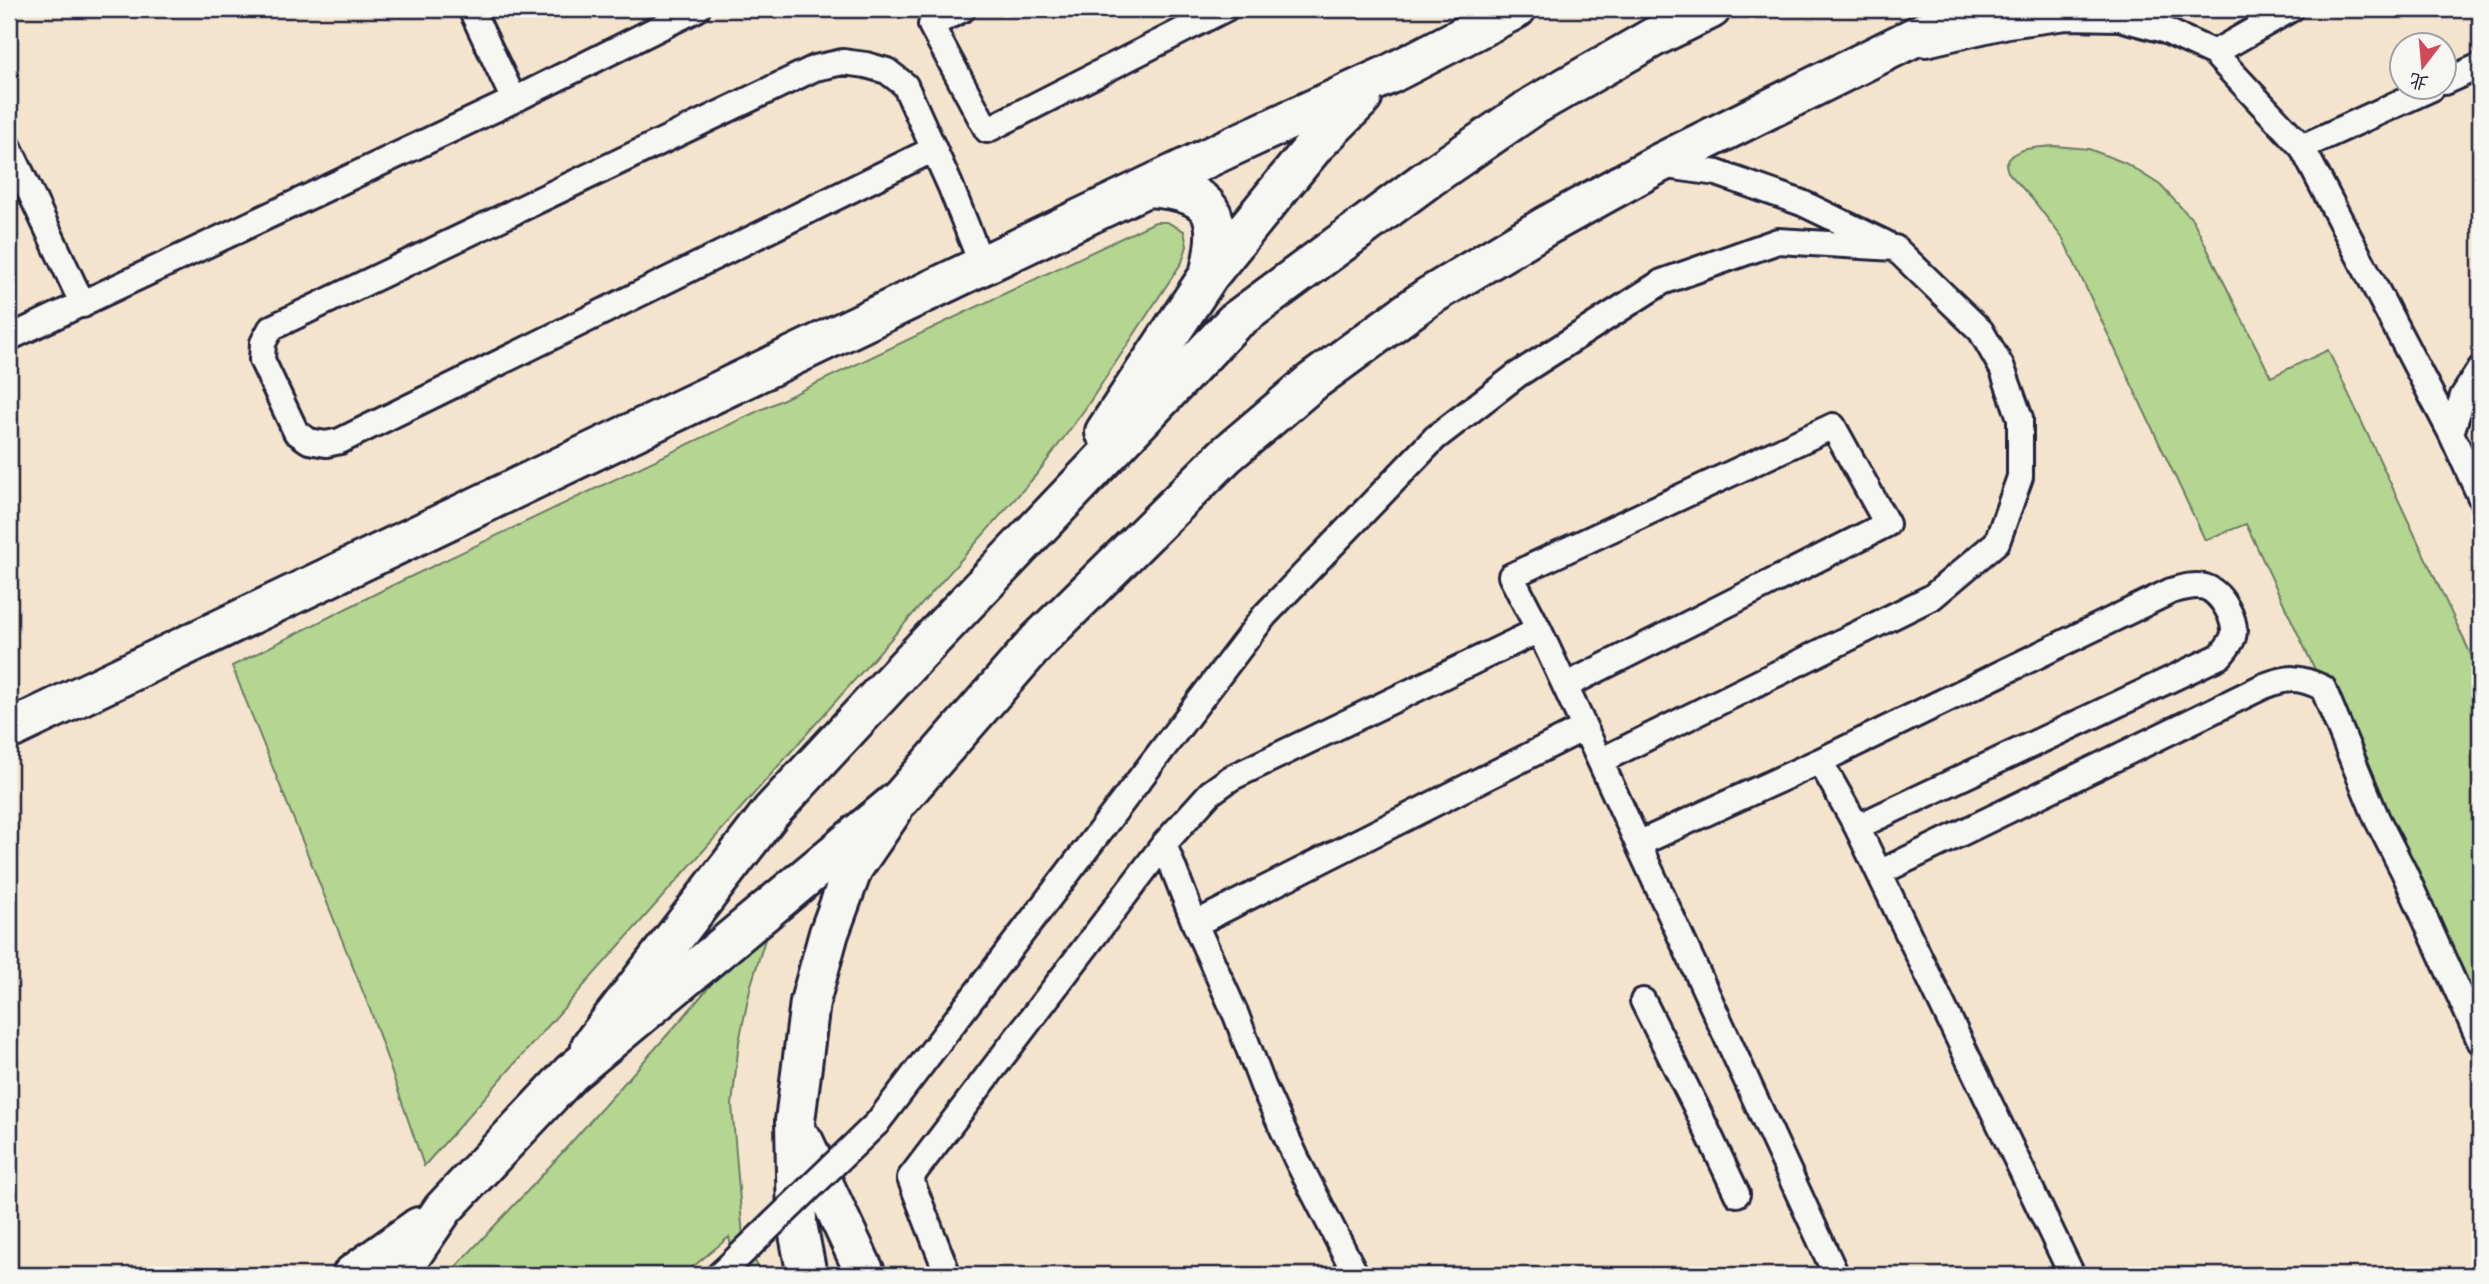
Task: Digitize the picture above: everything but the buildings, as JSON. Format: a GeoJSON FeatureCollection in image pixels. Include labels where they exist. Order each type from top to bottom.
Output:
{"type":"FeatureCollection","features":[{"type":"Feature","properties":{"kind":"main road"},"geometry":{"type":"LineString","coordinates":[[9,730],[982,265],[1390,74],[1516,9]]}},
{"type":"Feature","properties":{"kind":"main road"},"geometry":{"type":"LineString","coordinates":[[398,1275],[443,1209],[571,1073],[771,812],[1234,322],[1429,178],[1525,112],[1654,37],[1711,9]]}},
{"type":"Feature","properties":{"kind":"main road"},"geometry":{"type":"LineString","coordinates":[[807,1275],[797,1224],[795,1121],[810,1002],[829,933],[853,868],[901,798],[1055,622],[1226,455],[1313,381],[1428,297],[1546,226],[1658,164],[1971,9]]}},
{"type":"Feature","properties":{"kind":"main road"},"geometry":{"type":"LineString","coordinates":[[1051,516],[1209,275],[1315,145],[1345,113],[1390,74]]}},
{"type":"Feature","properties":{"kind":"main road"},"geometry":{"type":"LineString","coordinates":[[1148,187],[1172,188],[1198,197],[1210,208],[1216,225],[1216,247],[1209,275]]}},
{"type":"Feature","properties":{"kind":"main road"},"geometry":{"type":"LineString","coordinates":[[571,1073],[901,798]]}},
{"type":"Feature","properties":{"kind":"main road"},"geometry":{"type":"LineString","coordinates":[[795,1121],[866,1275]]}},
{"type":"Feature","properties":{"kind":"main road"},"geometry":{"type":"LineString","coordinates":[[352,1275],[443,1209]]}},
{"type":"Feature","properties":{"kind":"lane"},"geometry":{"type":"LineString","coordinates":[[471,9],[514,100]]}},
{"type":"Feature","properties":{"kind":"lane"},"geometry":{"type":"LineString","coordinates":[[9,338],[514,100],[696,9]]}},
{"type":"Feature","properties":{"kind":"lane"},"geometry":{"type":"LineString","coordinates":[[963,9],[931,25],[987,130],[1225,9]]}},
{"type":"Feature","properties":{"kind":"lane"},"geometry":{"type":"LineString","coordinates":[[2214,52],[2291,9]]}},
{"type":"Feature","properties":{"kind":"lane"},"geometry":{"type":"LineString","coordinates":[[1879,55],[2008,25],[2066,17],[2119,18],[2164,30],[2214,52],[2302,147],[2479,491]]}},
{"type":"Feature","properties":{"kind":"lane"},"geometry":{"type":"LineString","coordinates":[[934,149],[340,441],[326,444],[309,441],[296,432],[261,360],[263,343],[271,328],[815,68],[843,62],[887,71],[905,85],[934,149],[982,265]]}},
{"type":"Feature","properties":{"kind":"lane"},"geometry":{"type":"LineString","coordinates":[[2458,76],[2480,66]]}},
{"type":"Feature","properties":{"kind":"lane"},"geometry":{"type":"LineString","coordinates":[[2302,147],[2401,102]]}},
{"type":"Feature","properties":{"kind":"lane"},"geometry":{"type":"LineString","coordinates":[[9,147],[83,305]]}},
{"type":"Feature","properties":{"kind":"lane"},"geometry":{"type":"LineString","coordinates":[[1600,761],[1932,597],[1997,542],[2021,477],[2020,418],[2002,368],[1981,331],[1895,248],[1802,203],[1717,173],[1658,164]]}},
{"type":"Feature","properties":{"kind":"lane"},"geometry":{"type":"LineString","coordinates":[[726,1269],[877,1123],[1265,615],[1435,438],[1517,375],[1662,282],[1778,242],[1895,248]]}},
{"type":"Feature","properties":{"kind":"lane"},"geometry":{"type":"LineString","coordinates":[[2451,433],[2463,396],[2480,369]]}},
{"type":"Feature","properties":{"kind":"lane"},"geometry":{"type":"LineString","coordinates":[[1565,686],[1887,524],[1833,426],[1511,576],[1600,761],[1836,1275]]}},
{"type":"Feature","properties":{"kind":"lane"},"geometry":{"type":"LineString","coordinates":[[1638,844],[1820,761],[2171,591],[2189,586],[2204,587],[2218,595],[2231,619],[2234,634],[2229,646],[2220,656],[1857,827]]}},
{"type":"Feature","properties":{"kind":"lane"},"geometry":{"type":"LineString","coordinates":[[948,1275],[911,1178],[1164,844],[1210,793],[1231,778],[1539,630]]}},
{"type":"Feature","properties":{"kind":"lane"},"geometry":{"type":"LineString","coordinates":[[1879,873],[2264,686],[2284,678],[2306,679],[2323,688],[2376,819],[2404,872],[2480,1041]]}},
{"type":"Feature","properties":{"kind":"lane"},"geometry":{"type":"LineString","coordinates":[[1195,924],[1584,728]]}},
{"type":"Feature","properties":{"kind":"lane"},"geometry":{"type":"LineString","coordinates":[[1820,761],[1857,827],[2072,1275]]}},
{"type":"Feature","properties":{"kind":"lane"},"geometry":{"type":"LineString","coordinates":[[1164,844],[1263,1086],[1298,1162],[1356,1275]]}},
{"type":"Feature","properties":{"kind":"lane"},"geometry":{"type":"LineString","coordinates":[[1643,1001],[1737,1194]]}},
{"type":"Feature","properties":{"kind":"shaded area"},"geometry":{"type":"Polygon","coordinates":[[[9,9],[2480,9],[2480,1275],[9,1275],[9,9]]]}},
{"type":"Feature","properties":{"kind":"green space"},"geometry":{"type":"Polygon","coordinates":[[[2055,146],[2089,149],[2125,163],[2160,185],[2193,220],[2271,377],[2328,350],[2480,674],[2480,1018],[2246,524],[2205,540],[2063,239],[2008,172],[2006,165],[2014,154],[2026,149],[2055,146]]]}},
{"type":"Feature","properties":{"kind":"green space"},"geometry":{"type":"Polygon","coordinates":[[[1155,222],[1167,222],[1184,231],[1187,246],[1182,262],[1085,409],[1037,474],[424,1166],[371,1012],[232,666],[391,586],[1155,222]]]}},
{"type":"Feature","properties":{"kind":"green space"},"geometry":{"type":"Polygon","coordinates":[[[774,910],[751,985],[739,1042],[732,1105],[743,1237],[762,1275],[737,1275],[729,1237],[683,1275],[448,1275],[534,1184],[686,1014],[774,910]]]}}]}
